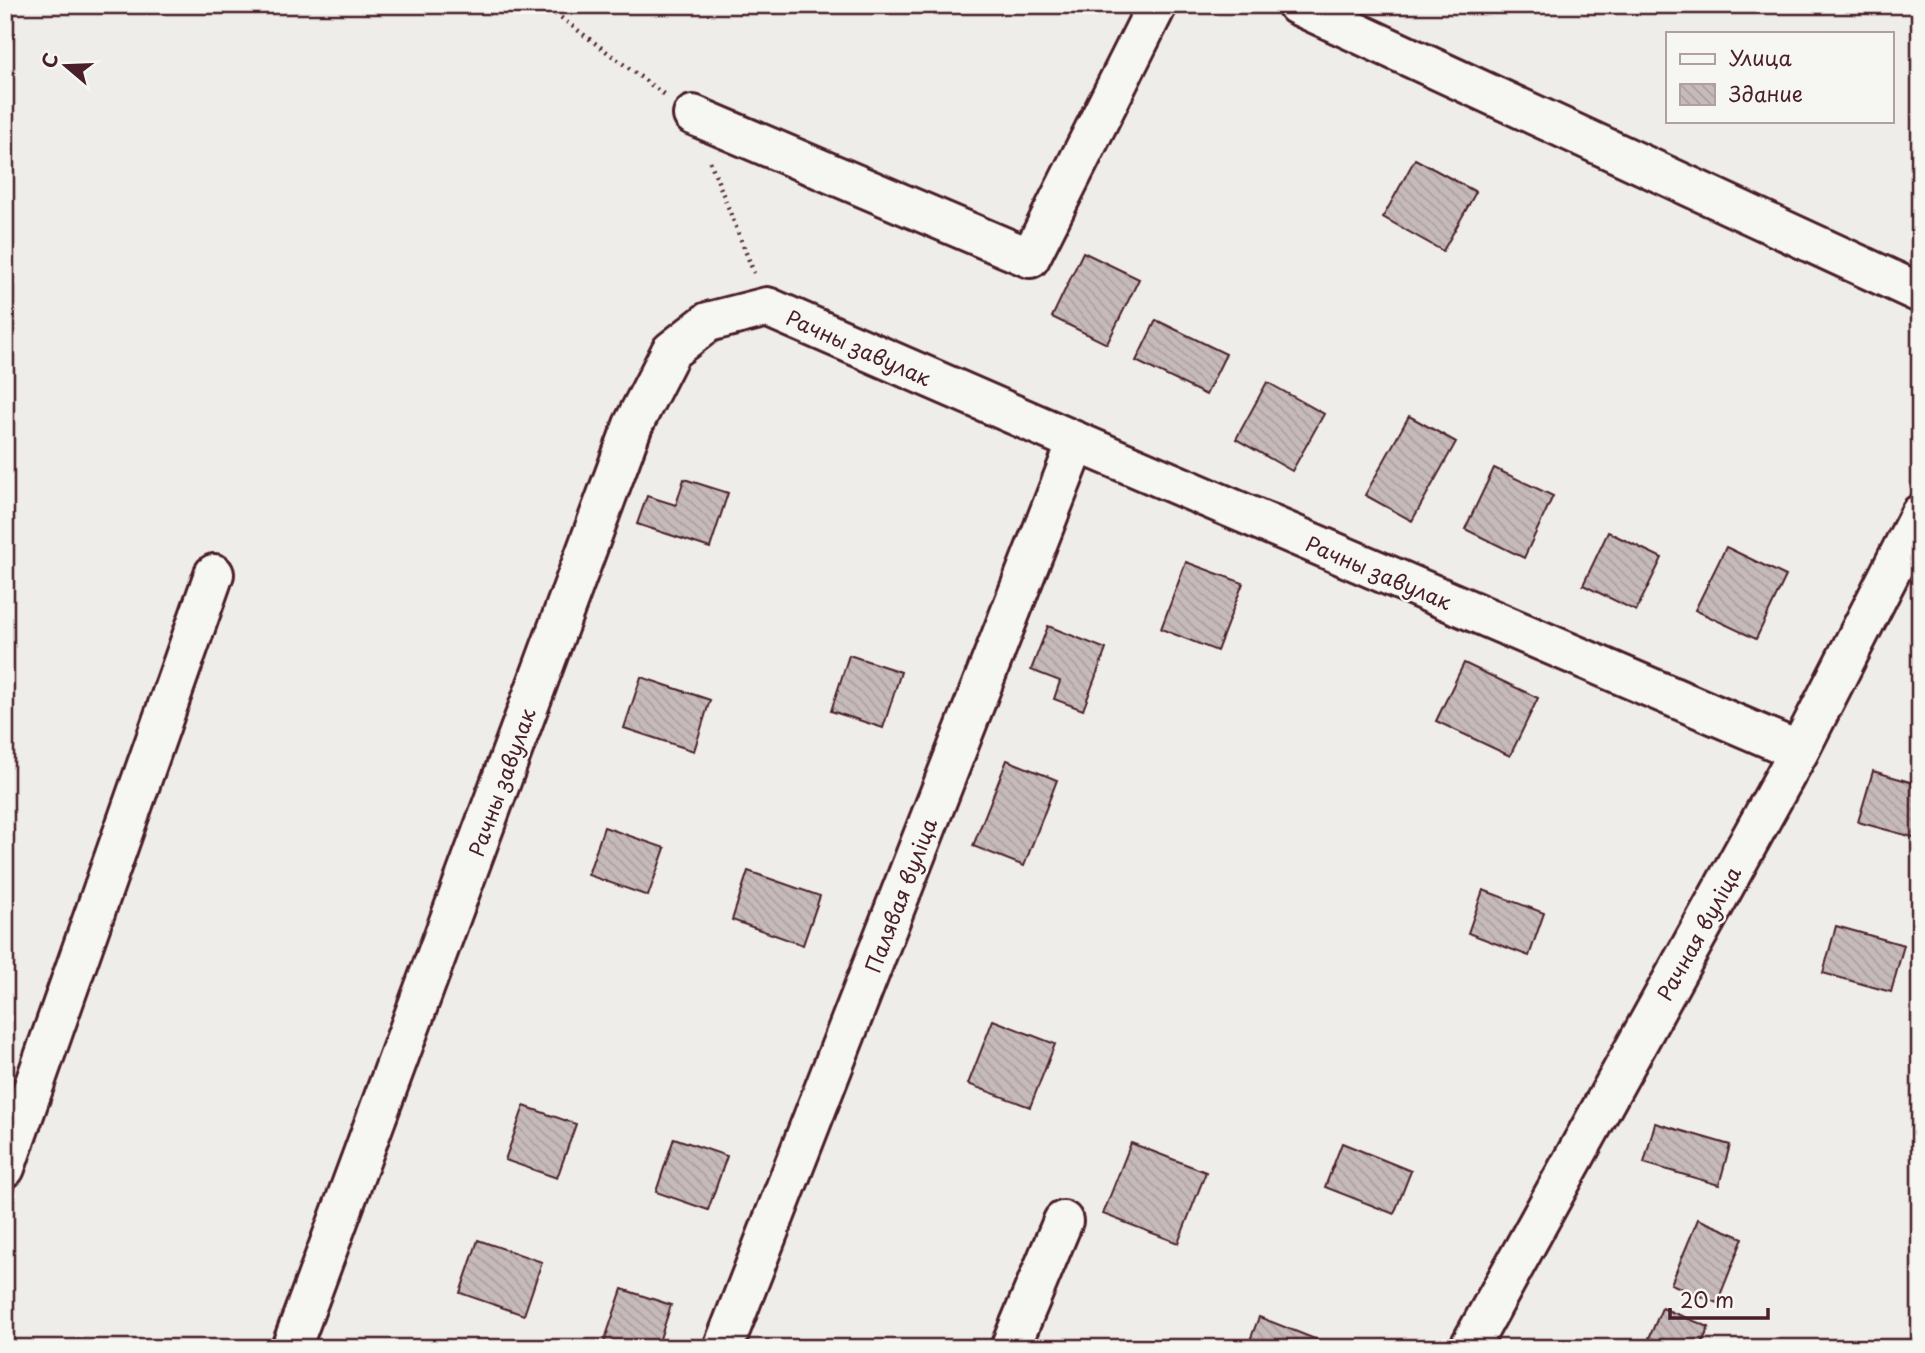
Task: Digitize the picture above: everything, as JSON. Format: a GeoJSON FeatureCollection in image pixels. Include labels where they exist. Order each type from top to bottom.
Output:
{"type":"FeatureCollection","features":[{"type":"Feature","properties":{"kind":"street"},"geometry":{"type":"LineString","coordinates":[[693,116],[1030,258],[1157,5]]}},
{"type":"Feature","properties":{"kind":"street"},"geometry":{"type":"LineString","coordinates":[[1297,5],[1920,293]]}},
{"type":"Feature","properties":{"kind":"street","name":"Рачны завулак"},"geometry":{"type":"LineString","coordinates":[[291,1348],[634,425],[671,351],[708,322],[767,307],[1799,751]]}},
{"type":"Feature","properties":{"kind":"street","name":"Палявая вуліца"},"geometry":{"type":"LineString","coordinates":[[723,1348],[1077,442]]}},
{"type":"Feature","properties":{"kind":"street","name":"Рачная вуліца"},"geometry":{"type":"LineString","coordinates":[[1469,1348],[1799,751],[1920,514]]}},
{"type":"Feature","properties":{"kind":"street"},"geometry":{"type":"LineString","coordinates":[[5,1168],[214,574]]}},
{"type":"Feature","properties":{"kind":"street"},"geometry":{"type":"LineString","coordinates":[[1010,1348],[1063,1221]]}},
{"type":"Feature","properties":{"kind":"building"},"geometry":{"type":"Polygon","coordinates":[[[1415,159],[1476,192],[1443,251],[1383,217],[1415,159]]]}},
{"type":"Feature","properties":{"kind":"building"},"geometry":{"type":"Polygon","coordinates":[[[1083,252],[1139,279],[1107,344],[1052,317],[1083,252]]]}},
{"type":"Feature","properties":{"kind":"building"},"geometry":{"type":"Polygon","coordinates":[[[1156,320],[1226,354],[1206,395],[1136,361],[1156,320]]]}},
{"type":"Feature","properties":{"kind":"building"},"geometry":{"type":"Polygon","coordinates":[[[1267,382],[1324,414],[1292,471],[1236,439],[1267,382]]]}},
{"type":"Feature","properties":{"kind":"building"},"geometry":{"type":"Polygon","coordinates":[[[1409,416],[1456,442],[1412,521],[1365,495],[1409,416]]]}},
{"type":"Feature","properties":{"kind":"building"},"geometry":{"type":"Polygon","coordinates":[[[1494,468],[1553,496],[1524,558],[1465,529],[1494,468]]]}},
{"type":"Feature","properties":{"kind":"building"},"geometry":{"type":"Polygon","coordinates":[[[684,479],[728,493],[710,548],[637,524],[647,496],[676,505],[684,479]]]}},
{"type":"Feature","properties":{"kind":"building"},"geometry":{"type":"Polygon","coordinates":[[[1608,532],[1662,558],[1636,611],[1583,585],[1608,532]]]}},
{"type":"Feature","properties":{"kind":"building"},"geometry":{"type":"Polygon","coordinates":[[[1726,547],[1786,576],[1756,639],[1695,610],[1726,547]]]}},
{"type":"Feature","properties":{"kind":"building"},"geometry":{"type":"Polygon","coordinates":[[[1186,562],[1243,583],[1217,651],[1161,629],[1186,562]]]}},
{"type":"Feature","properties":{"kind":"building"},"geometry":{"type":"Polygon","coordinates":[[[1048,626],[1106,649],[1083,710],[1054,699],[1060,681],[1031,670],[1048,626]]]}},
{"type":"Feature","properties":{"kind":"building"},"geometry":{"type":"Polygon","coordinates":[[[849,655],[901,672],[883,728],[831,711],[849,655]]]}},
{"type":"Feature","properties":{"kind":"building"},"geometry":{"type":"Polygon","coordinates":[[[1464,663],[1538,698],[1510,756],[1436,721],[1464,663]]]}},
{"type":"Feature","properties":{"kind":"building"},"geometry":{"type":"Polygon","coordinates":[[[641,677],[710,700],[694,751],[624,728],[641,677]]]}},
{"type":"Feature","properties":{"kind":"building"},"geometry":{"type":"Polygon","coordinates":[[[1007,760],[1057,780],[1024,866],[973,846],[1007,760]]]}},
{"type":"Feature","properties":{"kind":"building"},"geometry":{"type":"Polygon","coordinates":[[[1873,771],[1920,785],[1920,839],[1858,822],[1873,771]]]}},
{"type":"Feature","properties":{"kind":"building"},"geometry":{"type":"Polygon","coordinates":[[[604,827],[665,848],[648,896],[588,875],[604,827]]]}},
{"type":"Feature","properties":{"kind":"building"},"geometry":{"type":"Polygon","coordinates":[[[748,871],[820,896],[803,945],[732,920],[748,871]]]}},
{"type":"Feature","properties":{"kind":"building"},"geometry":{"type":"Polygon","coordinates":[[[1483,890],[1544,913],[1529,956],[1468,933],[1483,890]]]}},
{"type":"Feature","properties":{"kind":"building"},"geometry":{"type":"Polygon","coordinates":[[[1836,926],[1904,945],[1891,992],[1823,973],[1836,926]]]}},
{"type":"Feature","properties":{"kind":"building"},"geometry":{"type":"Polygon","coordinates":[[[993,1020],[1055,1044],[1030,1107],[968,1084],[993,1020]]]}},
{"type":"Feature","properties":{"kind":"building"},"geometry":{"type":"Polygon","coordinates":[[[524,1106],[576,1124],[557,1178],[505,1160],[524,1106]]]}},
{"type":"Feature","properties":{"kind":"building"},"geometry":{"type":"Polygon","coordinates":[[[1655,1123],[1730,1145],[1719,1185],[1644,1163],[1655,1123]]]}},
{"type":"Feature","properties":{"kind":"building"},"geometry":{"type":"Polygon","coordinates":[[[674,1138],[727,1156],[708,1210],[656,1192],[674,1138]]]}},
{"type":"Feature","properties":{"kind":"building"},"geometry":{"type":"Polygon","coordinates":[[[1131,1143],[1206,1172],[1178,1243],[1103,1214],[1131,1143]]]}},
{"type":"Feature","properties":{"kind":"building"},"geometry":{"type":"Polygon","coordinates":[[[1342,1143],[1411,1171],[1394,1214],[1325,1187],[1342,1143]]]}},
{"type":"Feature","properties":{"kind":"building"},"geometry":{"type":"Polygon","coordinates":[[[1698,1219],[1743,1238],[1717,1303],[1671,1284],[1698,1219]]]}},
{"type":"Feature","properties":{"kind":"building"},"geometry":{"type":"Polygon","coordinates":[[[478,1240],[542,1262],[524,1315],[460,1293],[478,1240]]]}},
{"type":"Feature","properties":{"kind":"building"},"geometry":{"type":"Polygon","coordinates":[[[622,1289],[671,1305],[657,1348],[602,1348],[622,1289]]]}},
{"type":"Feature","properties":{"kind":"building"},"geometry":{"type":"Polygon","coordinates":[[[1662,1308],[1709,1327],[1700,1348],[1672,1348],[1649,1338],[1662,1308]]]}},
{"type":"Feature","properties":{"kind":"building"},"geometry":{"type":"Polygon","coordinates":[[[1259,1317],[1328,1344],[1327,1348],[1247,1348],[1259,1317]]]}}]}
